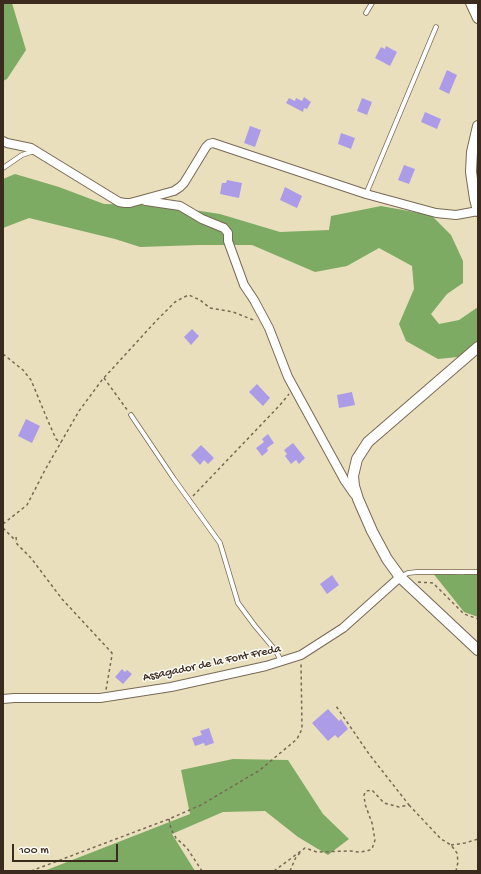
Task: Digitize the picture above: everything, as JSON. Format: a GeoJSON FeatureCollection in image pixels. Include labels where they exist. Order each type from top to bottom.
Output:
{"type":"FeatureCollection","features":[{"type":"Feature","properties":{"kind":"street"},"geometry":{"type":"LineString","coordinates":[[471,3],[478,18]]}},
{"type":"Feature","properties":{"kind":"street"},"geometry":{"type":"LineString","coordinates":[[3,141],[31,148],[119,202],[130,203],[174,191],[184,183],[206,147],[213,143],[366,194],[445,215],[466,214],[478,211],[471,172],[472,152],[478,126]]}},
{"type":"Feature","properties":{"kind":"street"},"geometry":{"type":"LineString","coordinates":[[142,200],[180,206],[202,219],[224,228],[228,233],[228,242],[244,285],[269,328],[282,363],[294,388],[358,499]]}},
{"type":"Feature","properties":{"kind":"street"},"geometry":{"type":"LineString","coordinates":[[478,348],[368,442],[360,453],[354,468],[354,486],[358,499],[372,531],[387,559],[403,580],[478,650]]}},
{"type":"Feature","properties":{"kind":"street","name":"Assagador de la Font Freda"},"geometry":{"type":"LineString","coordinates":[[3,699],[105,698],[171,687],[266,666],[301,655],[343,628],[403,580]]}},
{"type":"Feature","properties":{"kind":"lane"},"geometry":{"type":"LineString","coordinates":[[366,13],[372,3]]}},
{"type":"Feature","properties":{"kind":"lane"},"geometry":{"type":"LineString","coordinates":[[366,194],[436,27]]}},
{"type":"Feature","properties":{"kind":"lane"},"geometry":{"type":"LineString","coordinates":[[3,168],[22,155],[31,152],[38,152]]}},
{"type":"Feature","properties":{"kind":"lane"},"geometry":{"type":"LineString","coordinates":[[131,416],[189,501],[220,543],[238,603],[276,651],[282,661]]}},
{"type":"Feature","properties":{"kind":"lane"},"geometry":{"type":"LineString","coordinates":[[403,580],[408,573],[417,572],[478,572]]}},
{"type":"Feature","properties":{"kind":"path"},"geometry":{"type":"LineString","coordinates":[[3,524],[27,505],[79,411],[104,377],[175,302],[189,296],[200,300],[210,308],[233,312],[269,328]]}},
{"type":"Feature","properties":{"kind":"path"},"geometry":{"type":"LineString","coordinates":[[3,354],[23,370],[31,380],[50,427],[56,439],[61,443]]}},
{"type":"Feature","properties":{"kind":"path"},"geometry":{"type":"LineString","coordinates":[[104,377],[131,416]]}},
{"type":"Feature","properties":{"kind":"path"},"geometry":{"type":"LineString","coordinates":[[189,501],[280,405],[294,388]]}},
{"type":"Feature","properties":{"kind":"path"},"geometry":{"type":"LineString","coordinates":[[3,528],[31,558],[62,599],[112,653],[105,698]]}},
{"type":"Feature","properties":{"kind":"path"},"geometry":{"type":"LineString","coordinates":[[16,537],[17,542]]}},
{"type":"Feature","properties":{"kind":"path"},"geometry":{"type":"LineString","coordinates":[[403,580],[433,583],[464,614],[478,619]]}},
{"type":"Feature","properties":{"kind":"path"},"geometry":{"type":"LineString","coordinates":[[31,871],[169,819],[201,805],[260,770],[297,739],[302,729],[301,655]]}},
{"type":"Feature","properties":{"kind":"path"},"geometry":{"type":"LineString","coordinates":[[336,706],[369,754],[409,805],[441,839],[451,845],[457,853],[458,862],[456,871]]}},
{"type":"Feature","properties":{"kind":"path"},"geometry":{"type":"LineString","coordinates":[[305,848],[317,852],[359,852],[372,849],[375,840],[364,795],[366,791],[372,790],[384,803],[399,808],[409,805]]}},
{"type":"Feature","properties":{"kind":"path"},"geometry":{"type":"LineString","coordinates":[[169,819],[171,828],[176,838],[186,848],[202,871]]}},
{"type":"Feature","properties":{"kind":"path"},"geometry":{"type":"LineString","coordinates":[[451,845],[478,839]]}},
{"type":"Feature","properties":{"kind":"path"},"geometry":{"type":"LineString","coordinates":[[274,871],[305,848]]}},
{"type":"Feature","properties":{"kind":"path"},"geometry":{"type":"LineString","coordinates":[[290,871],[296,857],[305,848]]}},
{"type":"Feature","properties":{"kind":"green space"},"geometry":{"type":"Polygon","coordinates":[[[3,3],[12,3],[26,50],[7,79],[3,81],[3,3]]]}},
{"type":"Feature","properties":{"kind":"green space"},"geometry":{"type":"Polygon","coordinates":[[[15,174],[59,187],[104,204],[161,205],[220,214],[280,232],[329,230],[331,216],[381,206],[431,215],[451,235],[463,261],[463,283],[447,294],[431,314],[439,324],[459,320],[478,307],[478,351],[458,357],[438,359],[406,341],[399,324],[414,289],[412,266],[379,248],[347,266],[315,272],[252,245],[140,247],[115,239],[29,218],[3,228],[3,179],[15,174]]]}},
{"type":"Feature","properties":{"kind":"green space"},"geometry":{"type":"Polygon","coordinates":[[[478,569],[478,617],[464,612],[432,572],[463,575],[478,569]]]}},
{"type":"Feature","properties":{"kind":"green space"},"geometry":{"type":"Polygon","coordinates":[[[233,759],[288,760],[323,814],[349,839],[328,855],[298,837],[265,811],[223,812],[172,834],[195,871],[44,871],[190,814],[181,770],[233,759]]]}},
{"type":"Feature","properties":{"kind":"building"},"geometry":{"type":"Polygon","coordinates":[[[386,46],[397,52],[390,66],[375,58],[381,47],[385,49],[386,46]]]}},
{"type":"Feature","properties":{"kind":"building"},"geometry":{"type":"Polygon","coordinates":[[[447,70],[457,75],[449,94],[439,89],[447,70]]]}},
{"type":"Feature","properties":{"kind":"building"},"geometry":{"type":"Polygon","coordinates":[[[304,97],[311,102],[307,109],[304,108],[303,112],[286,103],[289,98],[295,101],[296,98],[302,101],[304,97]]]}},
{"type":"Feature","properties":{"kind":"building"},"geometry":{"type":"Polygon","coordinates":[[[362,98],[372,102],[367,115],[357,111],[362,98]]]}},
{"type":"Feature","properties":{"kind":"building"},"geometry":{"type":"Polygon","coordinates":[[[425,112],[441,119],[437,129],[421,122],[425,112]]]}},
{"type":"Feature","properties":{"kind":"building"},"geometry":{"type":"Polygon","coordinates":[[[250,126],[261,130],[255,147],[244,143],[250,126]]]}},
{"type":"Feature","properties":{"kind":"building"},"geometry":{"type":"Polygon","coordinates":[[[341,133],[355,138],[351,149],[338,144],[341,133]]]}},
{"type":"Feature","properties":{"kind":"building"},"geometry":{"type":"Polygon","coordinates":[[[404,165],[415,169],[409,184],[398,180],[404,165]]]}},
{"type":"Feature","properties":{"kind":"building"},"geometry":{"type":"Polygon","coordinates":[[[227,180],[242,183],[239,198],[220,194],[222,183],[226,183],[227,180]]]}},
{"type":"Feature","properties":{"kind":"building"},"geometry":{"type":"Polygon","coordinates":[[[285,187],[302,196],[297,208],[280,200],[285,187]]]}},
{"type":"Feature","properties":{"kind":"building"},"geometry":{"type":"Polygon","coordinates":[[[192,329],[199,336],[191,345],[184,337],[192,329]]]}},
{"type":"Feature","properties":{"kind":"building"},"geometry":{"type":"Polygon","coordinates":[[[257,384],[270,398],[263,406],[249,392],[257,384]]]}},
{"type":"Feature","properties":{"kind":"building"},"geometry":{"type":"Polygon","coordinates":[[[352,392],[355,405],[339,408],[337,395],[352,392]]]}},
{"type":"Feature","properties":{"kind":"building"},"geometry":{"type":"Polygon","coordinates":[[[26,419],[40,426],[32,443],[18,436],[26,419]]]}},
{"type":"Feature","properties":{"kind":"building"},"geometry":{"type":"Polygon","coordinates":[[[268,434],[274,443],[267,448],[268,451],[262,456],[256,448],[264,442],[262,439],[268,434]]]}},
{"type":"Feature","properties":{"kind":"building"},"geometry":{"type":"Polygon","coordinates":[[[293,443],[305,458],[299,464],[296,460],[291,464],[285,456],[287,454],[284,450],[293,443]]]}},
{"type":"Feature","properties":{"kind":"building"},"geometry":{"type":"Polygon","coordinates":[[[201,445],[214,458],[208,464],[204,460],[200,465],[191,455],[201,445]]]}},
{"type":"Feature","properties":{"kind":"building"},"geometry":{"type":"Polygon","coordinates":[[[332,575],[339,585],[327,594],[320,584],[332,575]]]}},
{"type":"Feature","properties":{"kind":"building"},"geometry":{"type":"Polygon","coordinates":[[[122,669],[125,672],[127,670],[132,674],[123,684],[115,677],[122,669]]]}},
{"type":"Feature","properties":{"kind":"building"},"geometry":{"type":"Polygon","coordinates":[[[328,709],[339,721],[341,719],[348,729],[338,738],[335,735],[328,741],[312,723],[328,709]]]}},
{"type":"Feature","properties":{"kind":"building"},"geometry":{"type":"Polygon","coordinates":[[[209,728],[214,743],[205,746],[204,743],[195,746],[192,738],[202,735],[200,731],[209,728]]]}}]}
